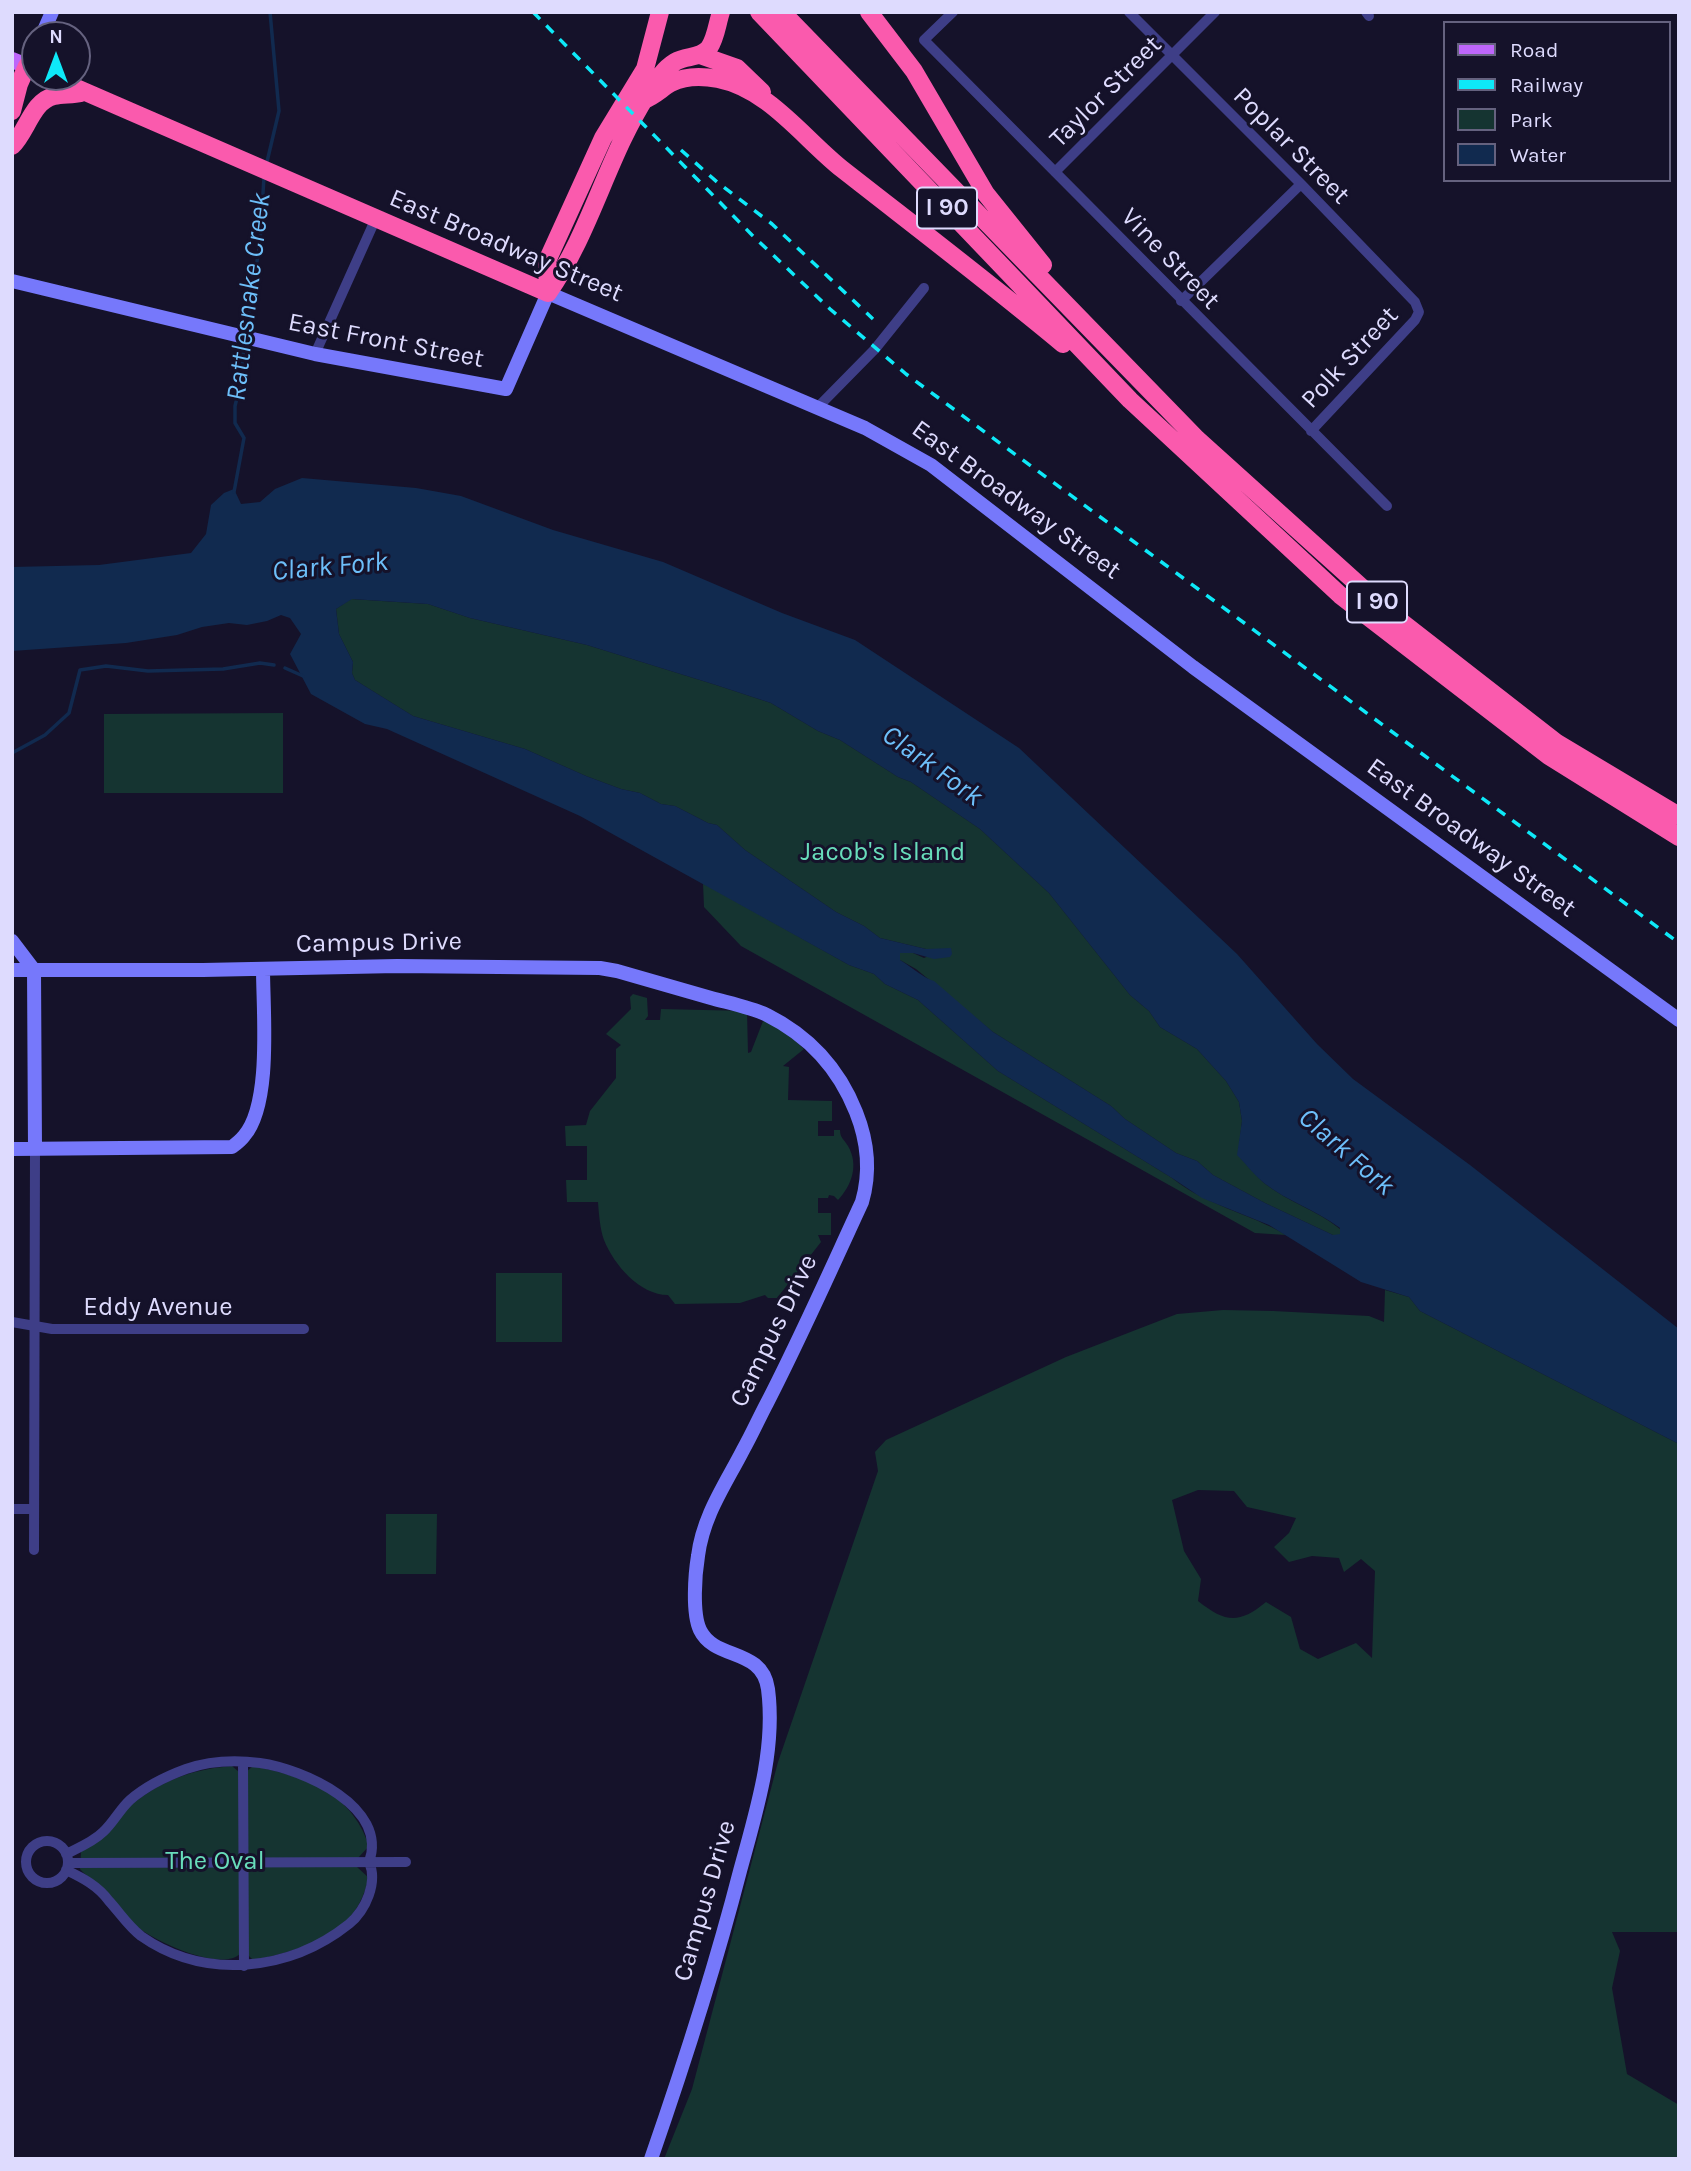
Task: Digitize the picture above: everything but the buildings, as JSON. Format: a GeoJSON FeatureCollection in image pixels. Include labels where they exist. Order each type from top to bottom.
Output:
{"type":"FeatureCollection","features":[{"type":"Feature","properties":{"kind":"highway","name":"I 90"},"geometry":{"type":"LineString","coordinates":[[782,12],[1197,439],[1390,613],[1556,743],[1676,828]]}},
{"type":"Feature","properties":{"kind":"highway"},"geometry":{"type":"LineString","coordinates":[[869,12],[915,71],[986,194],[1109,347]]}},
{"type":"Feature","properties":{"kind":"highway","name":"I 90"},"geometry":{"type":"LineString","coordinates":[[761,14],[1130,400],[1340,595],[1549,756],[1676,828]]}},
{"type":"Feature","properties":{"kind":"highway"},"geometry":{"type":"LineString","coordinates":[[657,18],[665,48],[737,68],[839,166],[986,280],[1130,400]]}},
{"type":"Feature","properties":{"kind":"highway"},"geometry":{"type":"LineString","coordinates":[[548,293],[547,261],[603,138],[645,69],[657,18]]}},
{"type":"Feature","properties":{"kind":"highway"},"geometry":{"type":"LineString","coordinates":[[548,293],[566,268],[630,125],[644,100],[666,69],[711,44],[716,18]]}},
{"type":"Feature","properties":{"kind":"highway"},"geometry":{"type":"LineString","coordinates":[[644,100],[653,97],[672,83],[687,78],[705,77],[734,83],[780,112]]}},
{"type":"Feature","properties":{"kind":"highway"},"geometry":{"type":"LineString","coordinates":[[12,111],[21,78]]}},
{"type":"Feature","properties":{"kind":"highway","name":"East Broadway Street"},"geometry":{"type":"LineString","coordinates":[[81,91],[548,293]]}},
{"type":"Feature","properties":{"kind":"highway"},"geometry":{"type":"LineString","coordinates":[[12,146],[20,139],[38,105],[43,101],[52,96],[85,93]]}},
{"type":"Feature","properties":{"kind":"street","name":"Vine Street"},"geometry":{"type":"LineString","coordinates":[[953,12],[924,40],[1387,506]]}},
{"type":"Feature","properties":{"kind":"street","name":"Poplar Street"},"geometry":{"type":"LineString","coordinates":[[1129,12],[1301,184],[1415,302],[1419,312]]}},
{"type":"Feature","properties":{"kind":"street","name":"Taylor Street"},"geometry":{"type":"LineString","coordinates":[[1055,172],[1215,12]]}},
{"type":"Feature","properties":{"kind":"street"},"geometry":{"type":"LineString","coordinates":[[1181,301],[1301,184]]}},
{"type":"Feature","properties":{"kind":"street"},"geometry":{"type":"LineString","coordinates":[[315,354],[376,219]]}},
{"type":"Feature","properties":{"kind":"street","name":"East Front Street"},"geometry":{"type":"LineString","coordinates":[[12,281],[232,336],[506,389],[548,293]]}},
{"type":"Feature","properties":{"kind":"street"},"geometry":{"type":"LineString","coordinates":[[817,408],[875,349],[924,288]]}},
{"type":"Feature","properties":{"kind":"street","name":"East Broadway Street"},"geometry":{"type":"LineString","coordinates":[[548,293],[880,435],[931,465],[1193,667],[1679,1020]]}},
{"type":"Feature","properties":{"kind":"street","name":"Polk Street"},"geometry":{"type":"LineString","coordinates":[[1311,431],[1406,330],[1419,312]]}},
{"type":"Feature","properties":{"kind":"street"},"geometry":{"type":"LineString","coordinates":[[12,941],[34,970],[34,1550]]}},
{"type":"Feature","properties":{"kind":"street","name":"Campus Drive"},"geometry":{"type":"LineString","coordinates":[[263,969],[573,966],[617,971],[766,1014],[820,1052],[840,1079],[859,1120],[868,1162],[862,1202],[776,1385],[706,1518],[698,1553],[696,1607],[699,1629],[723,1651],[748,1659],[765,1677],[769,1734],[766,1768],[727,1922],[651,2159]]}},
{"type":"Feature","properties":{"kind":"street"},"geometry":{"type":"LineString","coordinates":[[12,970],[263,969],[264,1046],[260,1093],[251,1124],[244,1136],[232,1147],[12,1149]]}},
{"type":"Feature","properties":{"kind":"street","name":"Eddy Avenue"},"geometry":{"type":"LineString","coordinates":[[16,1321],[52,1329],[304,1329]]}},
{"type":"Feature","properties":{"kind":"street"},"geometry":{"type":"LineString","coordinates":[[12,1509],[33,1510]]}},
{"type":"Feature","properties":{"kind":"street"},"geometry":{"type":"LineString","coordinates":[[243,1762],[244,1966]]}},
{"type":"Feature","properties":{"kind":"street"},"geometry":{"type":"LineString","coordinates":[[369,1862],[374,1850],[369,1833],[363,1819],[350,1803],[317,1782],[293,1771],[243,1762],[211,1763],[169,1776],[132,1798],[103,1832],[67,1862],[58,1880],[44,1884],[29,1875],[20,1862],[34,1846],[46,1841],[58,1844],[67,1862],[96,1886],[122,1919],[140,1935],[172,1952],[214,1965],[244,1966],[265,1963],[305,1950],[349,1923],[363,1905],[371,1887],[374,1873],[369,1862]]}},
{"type":"Feature","properties":{"kind":"street"},"geometry":{"type":"LineString","coordinates":[[67,1862],[406,1862]]}},
{"type":"Feature","properties":{"kind":"green space","name":"Jacob's Island"},"geometry":{"type":"Polygon","coordinates":[[[351,599],[428,604],[470,618],[587,645],[716,685],[771,703],[911,782],[980,829],[1049,893],[1130,995],[1149,1011],[1160,1027],[1197,1049],[1226,1081],[1239,1102],[1242,1121],[1238,1155],[1264,1183],[1331,1222],[1340,1229],[1341,1234],[1333,1235],[1265,1203],[1213,1175],[1197,1161],[1176,1153],[1125,1119],[1111,1106],[993,1032],[916,969],[900,960],[900,953],[913,953],[924,958],[944,949],[926,949],[880,938],[864,926],[836,912],[745,850],[717,825],[675,806],[661,804],[640,793],[586,776],[525,749],[413,716],[355,680],[352,673],[353,662],[339,634],[336,609],[351,599]]]}},
{"type":"Feature","properties":{"kind":"green space"},"geometry":{"type":"Polygon","coordinates":[[[283,713],[283,793],[104,793],[104,714],[283,713]]]}},
{"type":"Feature","properties":{"kind":"green space","name":"Jacob's Island"},"geometry":{"type":"Polygon","coordinates":[[[703,883],[849,965],[874,974],[885,984],[918,1000],[998,1071],[1185,1187],[1286,1235],[1255,1233],[741,946],[704,907],[703,883]]]}},
{"type":"Feature","properties":{"kind":"green space"},"geometry":{"type":"Polygon","coordinates":[[[633,994],[647,998],[648,1016],[645,1020],[660,1020],[661,1009],[747,1011],[748,1053],[751,1052],[765,1016],[804,1049],[783,1066],[789,1067],[788,1100],[832,1101],[832,1121],[818,1121],[818,1136],[834,1136],[834,1130],[840,1130],[853,1160],[852,1174],[847,1188],[838,1200],[829,1195],[828,1198],[818,1198],[818,1213],[831,1213],[831,1235],[818,1235],[821,1242],[777,1298],[768,1298],[765,1295],[740,1303],[675,1304],[668,1295],[658,1294],[638,1284],[614,1259],[604,1240],[598,1202],[567,1202],[566,1180],[587,1180],[587,1146],[566,1146],[565,1126],[586,1125],[590,1111],[616,1078],[616,1049],[621,1045],[606,1034],[631,1009],[630,997],[633,994]]]}},
{"type":"Feature","properties":{"kind":"green space"},"geometry":{"type":"Polygon","coordinates":[[[496,1273],[562,1273],[562,1342],[496,1342],[496,1273]]]}},
{"type":"Feature","properties":{"kind":"green space"},"geometry":{"type":"Polygon","coordinates":[[[1385,1290],[1409,1297],[1420,1311],[1679,1444],[1679,1932],[1612,1932],[1620,1951],[1612,1988],[1627,2074],[1679,2105],[1679,2159],[664,2159],[692,2089],[778,1762],[878,1471],[875,1452],[886,1440],[1066,1357],[1177,1314],[1223,1310],[1273,1311],[1369,1316],[1384,1322],[1385,1290]],[[1198,1490],[1172,1500],[1184,1551],[1201,1579],[1198,1601],[1224,1617],[1232,1618],[1247,1615],[1266,1602],[1291,1617],[1300,1649],[1318,1659],[1356,1643],[1372,1658],[1375,1571],[1361,1559],[1344,1572],[1339,1558],[1312,1556],[1289,1562],[1274,1547],[1289,1533],[1296,1518],[1247,1507],[1234,1491],[1198,1490]]]}},
{"type":"Feature","properties":{"kind":"green space"},"geometry":{"type":"Polygon","coordinates":[[[386,1514],[437,1514],[436,1574],[386,1574],[386,1514]]]}},
{"type":"Feature","properties":{"kind":"green space","name":"The Oval"},"geometry":{"type":"Polygon","coordinates":[[[232,1766],[239,1772],[246,1772],[253,1766],[272,1770],[323,1790],[338,1799],[350,1812],[361,1827],[369,1846],[358,1858],[357,1867],[369,1878],[360,1902],[347,1919],[313,1943],[259,1959],[240,1954],[230,1959],[216,1959],[166,1944],[129,1920],[109,1894],[80,1869],[81,1852],[115,1819],[148,1793],[185,1775],[232,1766]]]}},
{"type":"Feature","properties":{"kind":"water","name":"Clark Fork"},"geometry":{"type":"Polygon","coordinates":[[[302,478],[416,488],[461,496],[553,530],[663,562],[782,613],[855,640],[1019,748],[1237,954],[1317,1044],[1353,1079],[1470,1165],[1679,1329],[1679,1444],[1420,1311],[1409,1297],[1361,1282],[1269,1225],[1202,1198],[998,1071],[918,1000],[885,984],[874,974],[849,965],[580,816],[387,729],[365,724],[311,694],[290,654],[301,634],[290,618],[281,615],[247,625],[229,623],[202,627],[177,635],[126,643],[12,651],[12,567],[99,565],[191,553],[206,534],[211,505],[224,493],[234,489],[241,504],[260,502],[275,489],[302,478]],[[352,599],[336,609],[339,634],[353,662],[352,673],[355,680],[413,716],[525,749],[586,776],[640,793],[661,804],[675,806],[717,825],[745,850],[836,912],[864,926],[880,938],[926,949],[951,948],[950,957],[934,959],[913,953],[900,953],[900,960],[934,981],[993,1032],[1111,1106],[1125,1119],[1176,1153],[1197,1161],[1213,1175],[1265,1203],[1333,1235],[1340,1234],[1340,1228],[1331,1221],[1264,1183],[1237,1155],[1242,1121],[1239,1102],[1226,1081],[1197,1049],[1160,1027],[1149,1011],[1130,995],[1049,893],[980,829],[911,782],[771,703],[587,645],[470,618],[428,604],[352,599]]]}},
{"type":"Feature","properties":{"kind":"waterway","name":"Rattlesnake Creek"},"geometry":{"type":"LineString","coordinates":[[266,166],[279,111],[270,12]]}},
{"type":"Feature","properties":{"kind":"waterway","name":"Rattlesnake Creek"},"geometry":{"type":"LineString","coordinates":[[246,332],[260,242],[264,177]]}},
{"type":"Feature","properties":{"kind":"waterway","name":"Rattlesnake Creek"},"geometry":{"type":"LineString","coordinates":[[234,492],[244,438],[235,423],[235,406],[242,378],[244,340]]}},
{"type":"Feature","properties":{"kind":"waterway"},"geometry":{"type":"LineString","coordinates":[[12,753],[45,735],[69,713],[80,670],[106,666],[148,671],[223,669],[260,663],[274,665]]}},
{"type":"Feature","properties":{"kind":"waterway"},"geometry":{"type":"LineString","coordinates":[[285,668],[303,676]]}},
{"type":"Feature","properties":{"kind":"railway"},"geometry":{"type":"LineString","coordinates":[[533,12],[752,235],[830,309],[906,374],[1679,943]]}},
{"type":"Feature","properties":{"kind":"railway"},"geometry":{"type":"LineString","coordinates":[[681,150],[717,182],[772,224],[873,319]]}}]}
